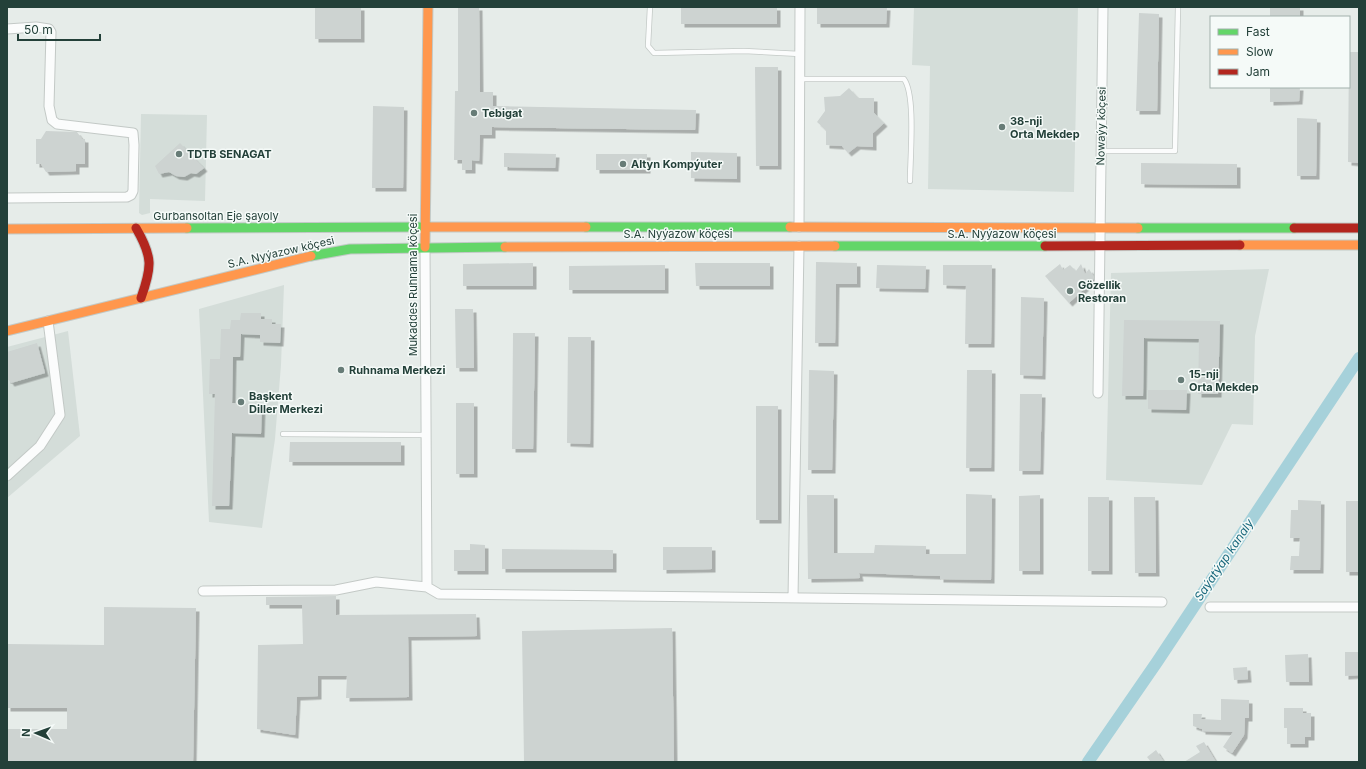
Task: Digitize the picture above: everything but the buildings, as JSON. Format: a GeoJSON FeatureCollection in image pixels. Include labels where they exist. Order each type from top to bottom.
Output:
{"type":"FeatureCollection","features":[{"type":"Feature","properties":{"kind":"main road","name":"Mukaddes Ruhnama köçesi"},"geometry":{"type":"LineString","coordinates":[[425,247],[428,7]]}},
{"type":"Feature","properties":{"kind":"main road","name":"S.A. Nyýazow köçesi"},"geometry":{"type":"LineString","coordinates":[[425,227],[1359,228]]}},
{"type":"Feature","properties":{"kind":"main road","name":"Gurbansoltan Eje şayoly"},"geometry":{"type":"LineString","coordinates":[[7,229],[425,227]]}},
{"type":"Feature","properties":{"kind":"main road"},"geometry":{"type":"LineString","coordinates":[[136,228],[151,257],[150,274],[142,298]]}},
{"type":"Feature","properties":{"kind":"main road","name":"S.A. Nyýazow köçesi"},"geometry":{"type":"LineString","coordinates":[[7,331],[324,253],[350,249],[425,247],[1359,245]]}},
{"type":"Feature","properties":{"kind":"street"},"geometry":{"type":"LineString","coordinates":[[799,227],[800,7]]}},
{"type":"Feature","properties":{"kind":"street","name":"Nowaýy köçesi"},"geometry":{"type":"LineString","coordinates":[[1098,393],[1103,7]]}},
{"type":"Feature","properties":{"kind":"street"},"geometry":{"type":"LineString","coordinates":[[7,29],[43,27],[49,29],[51,32],[48,106],[52,120],[57,124],[133,132],[134,145],[133,191],[131,195],[127,197],[7,198]]}},
{"type":"Feature","properties":{"kind":"street"},"geometry":{"type":"LineString","coordinates":[[793,598],[799,246]]}},
{"type":"Feature","properties":{"kind":"street","name":"Mukaddes Ruhnama köçesi"},"geometry":{"type":"LineString","coordinates":[[425,247],[427,587]]}},
{"type":"Feature","properties":{"kind":"street"},"geometry":{"type":"LineString","coordinates":[[7,476],[40,446],[60,415],[48,321]]}},
{"type":"Feature","properties":{"kind":"street"},"geometry":{"type":"LineString","coordinates":[[203,591],[336,590],[376,582],[427,587],[439,594],[1162,602]]}},
{"type":"Feature","properties":{"kind":"street"},"geometry":{"type":"LineString","coordinates":[[1210,606],[1359,607]]}},
{"type":"Feature","properties":{"kind":"lane"},"geometry":{"type":"LineString","coordinates":[[650,7],[648,46],[654,53],[744,51],[800,54]]}},
{"type":"Feature","properties":{"kind":"lane"},"geometry":{"type":"LineString","coordinates":[[1101,151],[1175,151],[1178,7]]}},
{"type":"Feature","properties":{"kind":"lane"},"geometry":{"type":"LineString","coordinates":[[800,79],[904,79],[908,84],[910,102],[910,181]]}},
{"type":"Feature","properties":{"kind":"lane"},"geometry":{"type":"LineString","coordinates":[[283,434],[426,435]]}},
{"type":"Feature","properties":{"kind":"shaded area","name":"38-nji Orta Mekdep"},"geometry":{"type":"Polygon","coordinates":[[[914,7],[1078,7],[1074,192],[928,189],[930,66],[912,65],[914,7]]]}},
{"type":"Feature","properties":{"kind":"shaded area","name":"TDTB SENAGAT"},"geometry":{"type":"Polygon","coordinates":[[[141,114],[207,115],[205,201],[150,199],[150,213],[142,215],[139,213],[141,114]]]}},
{"type":"Feature","properties":{"kind":"shaded area","name":"15-nji Orta Mekdep"},"geometry":{"type":"Polygon","coordinates":[[[1269,269],[1255,336],[1253,425],[1232,424],[1202,485],[1106,480],[1111,273],[1269,269]]]}},
{"type":"Feature","properties":{"kind":"shaded area","name":"Başkent Diller Merkezi"},"geometry":{"type":"Polygon","coordinates":[[[284,285],[281,365],[275,439],[262,528],[209,522],[199,309],[284,285]]]}},
{"type":"Feature","properties":{"kind":"shaded area"},"geometry":{"type":"Polygon","coordinates":[[[68,331],[80,436],[7,498],[7,347],[68,331]]]}},
{"type":"Feature","properties":{"kind":"waterway","name":"Saýatýap kanaly"},"geometry":{"type":"LineString","coordinates":[[1088,762],[1157,662],[1359,358]]}},
{"type":"Feature","properties":{"kind":"traffic: fast"},"geometry":{"type":"LineString","coordinates":[[187,228],[429,227]]}},
{"type":"Feature","properties":{"kind":"traffic: fast"},"geometry":{"type":"LineString","coordinates":[[586,227],[790,227]]}},
{"type":"Feature","properties":{"kind":"traffic: fast"},"geometry":{"type":"LineString","coordinates":[[1138,228],[1294,228]]}},
{"type":"Feature","properties":{"kind":"traffic: fast"},"geometry":{"type":"LineString","coordinates":[[835,246],[1045,246]]}},
{"type":"Feature","properties":{"kind":"traffic: fast"},"geometry":{"type":"LineString","coordinates":[[311,256],[350,249],[505,247]]}},
{"type":"Feature","properties":{"kind":"traffic: slow"},"geometry":{"type":"LineString","coordinates":[[425,247],[428,7]]}},
{"type":"Feature","properties":{"kind":"traffic: slow"},"geometry":{"type":"LineString","coordinates":[[429,227],[586,227]]}},
{"type":"Feature","properties":{"kind":"traffic: slow"},"geometry":{"type":"LineString","coordinates":[[790,227],[1138,228]]}},
{"type":"Feature","properties":{"kind":"traffic: slow"},"geometry":{"type":"LineString","coordinates":[[7,229],[187,228]]}},
{"type":"Feature","properties":{"kind":"traffic: slow"},"geometry":{"type":"LineString","coordinates":[[1240,245],[1359,245]]}},
{"type":"Feature","properties":{"kind":"traffic: slow"},"geometry":{"type":"LineString","coordinates":[[505,247],[835,246]]}},
{"type":"Feature","properties":{"kind":"traffic: slow"},"geometry":{"type":"LineString","coordinates":[[7,331],[311,256]]}},
{"type":"Feature","properties":{"kind":"traffic: jam"},"geometry":{"type":"LineString","coordinates":[[136,228],[146,247],[149,262],[149,270],[141,298]]}},
{"type":"Feature","properties":{"kind":"traffic: jam"},"geometry":{"type":"LineString","coordinates":[[1294,228],[1359,228]]}},
{"type":"Feature","properties":{"kind":"traffic: jam"},"geometry":{"type":"LineString","coordinates":[[1045,246],[1240,245]]}},
{"type":"Feature","properties":{"kind":"place","name":"Tebigat"},"geometry":{"type":"Point","coordinates":[474,113]}},
{"type":"Feature","properties":{"kind":"place","name":"38-nji Orta Mekdep"},"geometry":{"type":"Point","coordinates":[1002,127]}},
{"type":"Feature","properties":{"kind":"place","name":"TDTB SENAGAT"},"geometry":{"type":"Point","coordinates":[179,154]}},
{"type":"Feature","properties":{"kind":"place","name":"Altyn Kompýuter"},"geometry":{"type":"Point","coordinates":[623,164]}},
{"type":"Feature","properties":{"kind":"place","name":"Gözellik Restoran"},"geometry":{"type":"Point","coordinates":[1070,291]}},
{"type":"Feature","properties":{"kind":"place","name":"Ruhnama Merkezi"},"geometry":{"type":"Point","coordinates":[341,370]}},
{"type":"Feature","properties":{"kind":"place","name":"15-nji Orta Mekdep"},"geometry":{"type":"Point","coordinates":[1181,380]}},
{"type":"Feature","properties":{"kind":"place","name":"Başkent Diller Merkezi"},"geometry":{"type":"Point","coordinates":[241,402]}}]}
